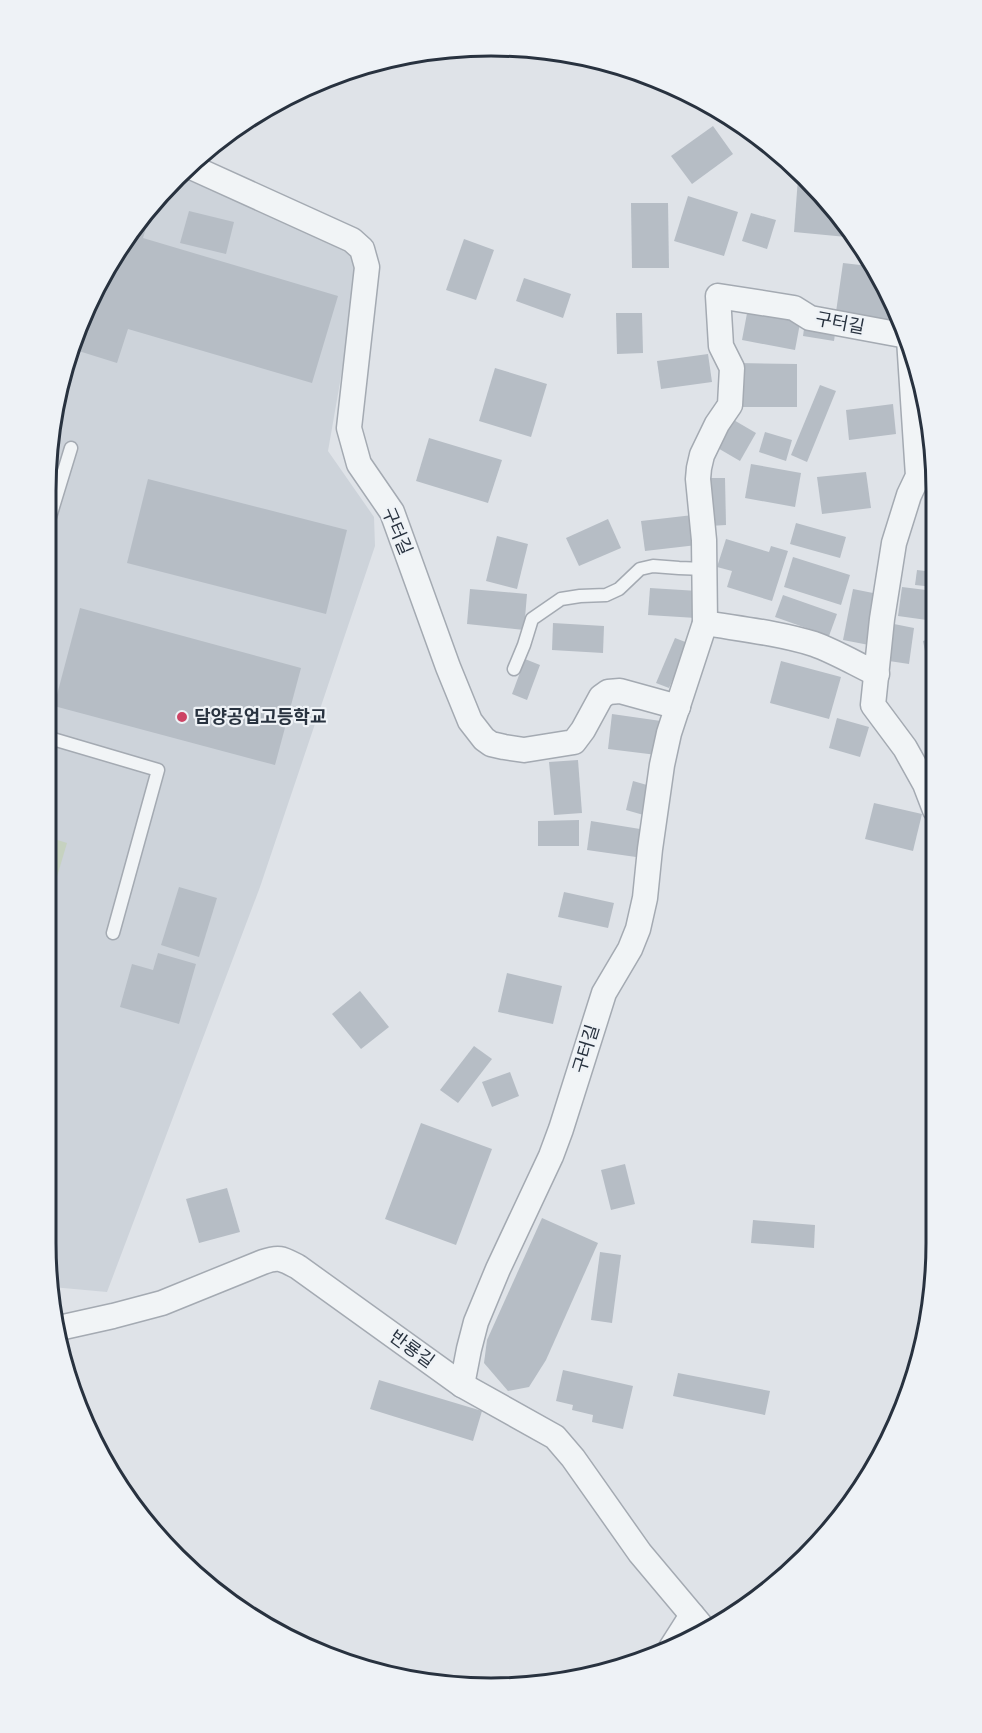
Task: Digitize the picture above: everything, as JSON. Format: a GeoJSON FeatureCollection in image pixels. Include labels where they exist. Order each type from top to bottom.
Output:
{"type":"FeatureCollection","features":[{"type":"Feature","properties":{"kind":"street","name":"구터길"},"geometry":{"type":"LineString","coordinates":[[198,170],[352,240],[362,249],[367,267],[349,428],[359,464],[392,512],[470,721],[484,739],[491,744],[524,750],[574,742],[601,697],[608,692],[620,692],[678,707]]}},
{"type":"Feature","properties":{"kind":"street","name":"구터길"},"geometry":{"type":"LineString","coordinates":[[462,1384],[476,1322],[554,1147],[604,993],[630,949],[638,929],[645,898],[662,765],[669,733],[705,623],[704,540],[699,468],[702,454],[717,424],[730,405],[732,368],[722,346],[718,296],[794,308],[810,318],[897,335]]}},
{"type":"Feature","properties":{"kind":"street","name":"구터길"},"geometry":{"type":"LineString","coordinates":[[911,374],[918,476],[909,495],[894,543],[882,619],[873,705],[905,748],[926,787]]}},
{"type":"Feature","properties":{"kind":"street"},"geometry":{"type":"LineString","coordinates":[[705,623],[789,637],[842,656],[877,674]]}},
{"type":"Feature","properties":{"kind":"street","name":"반룡길"},"geometry":{"type":"LineString","coordinates":[[64,1327],[162,1303],[263,1262],[282,1258],[298,1267],[462,1384],[555,1437],[573,1458],[640,1553],[698,1621]]}},
{"type":"Feature","properties":{"kind":"lane"},"geometry":{"type":"LineString","coordinates":[[56,497],[71,448]]}},
{"type":"Feature","properties":{"kind":"lane"},"geometry":{"type":"LineString","coordinates":[[514,669],[532,619],[561,599],[606,595],[619,589],[640,570],[653,566],[705,568]]}},
{"type":"Feature","properties":{"kind":"lane"},"geometry":{"type":"LineString","coordinates":[[56,740],[158,770],[113,933]]}},
{"type":"Feature","properties":{"kind":"shaded area","name":"담양공업고등학교"},"geometry":{"type":"Polygon","coordinates":[[[191,176],[345,247],[360,268],[328,451],[374,517],[375,546],[260,887],[107,1292],[58,1288],[56,1270],[56,463],[70,378],[100,298],[145,226],[191,176]]]}},
{"type":"Feature","properties":{"kind":"green space"},"geometry":{"type":"Polygon","coordinates":[[[56,840],[67,843],[56,880],[56,840]]]}},
{"type":"Feature","properties":{"kind":"building"},"geometry":{"type":"Polygon","coordinates":[[[713,126],[733,154],[692,184],[671,156],[713,126]]]}},
{"type":"Feature","properties":{"kind":"building"},"geometry":{"type":"Polygon","coordinates":[[[798,182],[845,237],[794,232],[798,182]]]}},
{"type":"Feature","properties":{"kind":"building"},"geometry":{"type":"Polygon","coordinates":[[[688,196],[738,212],[724,256],[674,241],[688,196]]]}},
{"type":"Feature","properties":{"kind":"building"},"geometry":{"type":"Polygon","coordinates":[[[631,203],[668,203],[669,268],[632,268],[631,203]]]}},
{"type":"Feature","properties":{"kind":"building"},"geometry":{"type":"Polygon","coordinates":[[[189,211],[234,222],[226,254],[180,243],[189,211]]]}},
{"type":"Feature","properties":{"kind":"building"},"geometry":{"type":"Polygon","coordinates":[[[751,213],[776,220],[767,249],[742,241],[751,213]]]}},
{"type":"Feature","properties":{"kind":"building"},"geometry":{"type":"Polygon","coordinates":[[[148,223],[143,238],[338,296],[312,383],[128,329],[117,363],[79,351],[100,298],[148,223]]]}},
{"type":"Feature","properties":{"kind":"building"},"geometry":{"type":"Polygon","coordinates":[[[464,239],[494,250],[476,300],[446,290],[464,239]]]}},
{"type":"Feature","properties":{"kind":"building"},"geometry":{"type":"Polygon","coordinates":[[[843,263],[863,265],[891,320],[836,312],[843,263]]]}},
{"type":"Feature","properties":{"kind":"building"},"geometry":{"type":"Polygon","coordinates":[[[524,278],[571,294],[563,318],[516,301],[524,278]]]}},
{"type":"Feature","properties":{"kind":"building"},"geometry":{"type":"Polygon","coordinates":[[[748,308],[801,318],[795,350],[742,340],[748,308]]]}},
{"type":"Feature","properties":{"kind":"building"},"geometry":{"type":"Polygon","coordinates":[[[616,313],[642,313],[643,353],[617,354],[616,313]]]}},
{"type":"Feature","properties":{"kind":"building"},"geometry":{"type":"Polygon","coordinates":[[[805,322],[836,327],[834,341],[803,336],[805,322]]]}},
{"type":"Feature","properties":{"kind":"building"},"geometry":{"type":"Polygon","coordinates":[[[708,354],[712,382],[661,389],[657,361],[708,354]]]}},
{"type":"Feature","properties":{"kind":"building"},"geometry":{"type":"Polygon","coordinates":[[[738,363],[797,364],[797,407],[738,407],[738,363]]]}},
{"type":"Feature","properties":{"kind":"building"},"geometry":{"type":"Polygon","coordinates":[[[495,368],[547,384],[531,437],[479,421],[495,368]]]}},
{"type":"Feature","properties":{"kind":"building"},"geometry":{"type":"Polygon","coordinates":[[[820,385],[836,391],[807,462],[791,455],[820,385]]]}},
{"type":"Feature","properties":{"kind":"building"},"geometry":{"type":"Polygon","coordinates":[[[893,404],[896,434],[849,440],[846,410],[893,404]]]}},
{"type":"Feature","properties":{"kind":"building"},"geometry":{"type":"Polygon","coordinates":[[[732,419],[756,433],[740,461],[716,447],[732,419]]]}},
{"type":"Feature","properties":{"kind":"building"},"geometry":{"type":"Polygon","coordinates":[[[765,432],[792,440],[786,461],[759,452],[765,432]]]}},
{"type":"Feature","properties":{"kind":"building"},"geometry":{"type":"Polygon","coordinates":[[[429,438],[502,460],[488,503],[416,481],[429,438]]]}},
{"type":"Feature","properties":{"kind":"building"},"geometry":{"type":"Polygon","coordinates":[[[751,464],[801,473],[795,507],[745,498],[751,464]]]}},
{"type":"Feature","properties":{"kind":"building"},"geometry":{"type":"Polygon","coordinates":[[[866,472],[871,508],[822,514],[817,477],[866,472]]]}},
{"type":"Feature","properties":{"kind":"building"},"geometry":{"type":"Polygon","coordinates":[[[708,478],[725,478],[726,525],[709,526],[708,478]]]}},
{"type":"Feature","properties":{"kind":"building"},"geometry":{"type":"Polygon","coordinates":[[[148,479],[347,530],[326,614],[127,563],[148,479]]]}},
{"type":"Feature","properties":{"kind":"building"},"geometry":{"type":"Polygon","coordinates":[[[693,515],[697,545],[645,551],[641,521],[693,515]]]}},
{"type":"Feature","properties":{"kind":"building"},"geometry":{"type":"Polygon","coordinates":[[[608,519],[621,548],[579,566],[566,538],[608,519]]]}},
{"type":"Feature","properties":{"kind":"building"},"geometry":{"type":"Polygon","coordinates":[[[796,523],[846,537],[840,558],[790,544],[796,523]]]}},
{"type":"Feature","properties":{"kind":"building"},"geometry":{"type":"Polygon","coordinates":[[[497,536],[528,544],[517,589],[486,581],[497,536]]]}},
{"type":"Feature","properties":{"kind":"building"},"geometry":{"type":"Polygon","coordinates":[[[726,539],[769,552],[771,546],[788,551],[772,601],[727,587],[732,571],[717,567],[726,539]]]}},
{"type":"Feature","properties":{"kind":"building"},"geometry":{"type":"Polygon","coordinates":[[[793,557],[850,575],[841,605],[784,587],[793,557]]]}},
{"type":"Feature","properties":{"kind":"building"},"geometry":{"type":"Polygon","coordinates":[[[917,570],[926,571],[926,586],[915,585],[917,570]]]}},
{"type":"Feature","properties":{"kind":"building"},"geometry":{"type":"Polygon","coordinates":[[[902,587],[926,590],[926,620],[898,616],[902,587]]]}},
{"type":"Feature","properties":{"kind":"building"},"geometry":{"type":"Polygon","coordinates":[[[650,588],[698,591],[696,618],[648,615],[650,588]]]}},
{"type":"Feature","properties":{"kind":"building"},"geometry":{"type":"Polygon","coordinates":[[[470,589],[527,594],[524,630],[467,624],[470,589]]]}},
{"type":"Feature","properties":{"kind":"building"},"geometry":{"type":"Polygon","coordinates":[[[853,589],[878,594],[869,645],[843,640],[853,589]]]}},
{"type":"Feature","properties":{"kind":"building"},"geometry":{"type":"Polygon","coordinates":[[[783,595],[837,614],[829,636],[775,617],[783,595]]]}},
{"type":"Feature","properties":{"kind":"building"},"geometry":{"type":"Polygon","coordinates":[[[80,608],[301,668],[275,765],[56,707],[56,698],[80,608]]]}},
{"type":"Feature","properties":{"kind":"building"},"geometry":{"type":"Polygon","coordinates":[[[553,623],[604,626],[603,653],[552,650],[553,623]]]}},
{"type":"Feature","properties":{"kind":"building"},"geometry":{"type":"Polygon","coordinates":[[[894,624],[914,628],[909,664],[889,661],[894,624]]]}},
{"type":"Feature","properties":{"kind":"building"},"geometry":{"type":"Polygon","coordinates":[[[675,638],[688,643],[669,688],[656,683],[675,638]]]}},
{"type":"Feature","properties":{"kind":"building"},"geometry":{"type":"Polygon","coordinates":[[[926,640],[926,656],[923,641],[926,640]]]}},
{"type":"Feature","properties":{"kind":"building"},"geometry":{"type":"Polygon","coordinates":[[[525,659],[540,665],[527,700],[512,694],[525,659]]]}},
{"type":"Feature","properties":{"kind":"building"},"geometry":{"type":"Polygon","coordinates":[[[781,661],[841,677],[829,719],[770,703],[781,661]]]}},
{"type":"Feature","properties":{"kind":"building"},"geometry":{"type":"Polygon","coordinates":[[[612,714],[661,721],[657,755],[608,749],[612,714]]]}},
{"type":"Feature","properties":{"kind":"building"},"geometry":{"type":"Polygon","coordinates":[[[837,718],[869,727],[860,757],[829,748],[837,718]]]}},
{"type":"Feature","properties":{"kind":"building"},"geometry":{"type":"Polygon","coordinates":[[[578,760],[582,813],[554,815],[549,762],[578,760]]]}},
{"type":"Feature","properties":{"kind":"building"},"geometry":{"type":"Polygon","coordinates":[[[633,781],[654,787],[647,816],[626,810],[633,781]]]}},
{"type":"Feature","properties":{"kind":"building"},"geometry":{"type":"Polygon","coordinates":[[[874,803],[922,814],[913,851],[865,839],[874,803]]]}},
{"type":"Feature","properties":{"kind":"building"},"geometry":{"type":"Polygon","coordinates":[[[579,820],[579,846],[538,846],[538,821],[579,820]]]}},
{"type":"Feature","properties":{"kind":"building"},"geometry":{"type":"Polygon","coordinates":[[[591,821],[640,829],[636,857],[587,850],[591,821]]]}},
{"type":"Feature","properties":{"kind":"building"},"geometry":{"type":"Polygon","coordinates":[[[179,887],[217,898],[199,957],[161,945],[179,887]]]}},
{"type":"Feature","properties":{"kind":"building"},"geometry":{"type":"Polygon","coordinates":[[[564,892],[614,903],[608,928],[558,917],[564,892]]]}},
{"type":"Feature","properties":{"kind":"building"},"geometry":{"type":"Polygon","coordinates":[[[158,953],[196,964],[179,1024],[120,1007],[132,964],[153,970],[158,953]]]}},
{"type":"Feature","properties":{"kind":"building"},"geometry":{"type":"Polygon","coordinates":[[[507,973],[562,986],[553,1024],[498,1012],[507,973]]]}},
{"type":"Feature","properties":{"kind":"building"},"geometry":{"type":"Polygon","coordinates":[[[360,991],[389,1027],[361,1049],[332,1014],[360,991]]]}},
{"type":"Feature","properties":{"kind":"building"},"geometry":{"type":"Polygon","coordinates":[[[474,1046],[492,1059],[458,1103],[440,1090],[474,1046]]]}},
{"type":"Feature","properties":{"kind":"building"},"geometry":{"type":"Polygon","coordinates":[[[510,1072],[519,1096],[492,1107],[482,1082],[510,1072]]]}},
{"type":"Feature","properties":{"kind":"building"},"geometry":{"type":"Polygon","coordinates":[[[421,1123],[492,1149],[456,1245],[385,1219],[421,1123]]]}},
{"type":"Feature","properties":{"kind":"building"},"geometry":{"type":"Polygon","coordinates":[[[625,1164],[635,1204],[611,1210],[601,1170],[625,1164]]]}},
{"type":"Feature","properties":{"kind":"building"},"geometry":{"type":"Polygon","coordinates":[[[227,1188],[240,1232],[199,1243],[186,1199],[227,1188]]]}},
{"type":"Feature","properties":{"kind":"building"},"geometry":{"type":"Polygon","coordinates":[[[542,1218],[598,1243],[546,1360],[529,1387],[508,1391],[484,1363],[487,1340],[542,1218]]]}},
{"type":"Feature","properties":{"kind":"building"},"geometry":{"type":"Polygon","coordinates":[[[753,1220],[815,1225],[814,1248],[751,1243],[753,1220]]]}},
{"type":"Feature","properties":{"kind":"building"},"geometry":{"type":"Polygon","coordinates":[[[600,1252],[621,1255],[612,1323],[591,1320],[600,1252]]]}},
{"type":"Feature","properties":{"kind":"building"},"geometry":{"type":"Polygon","coordinates":[[[563,1370],[633,1386],[623,1429],[592,1422],[593,1415],[572,1410],[573,1405],[556,1401],[563,1370]]]}},
{"type":"Feature","properties":{"kind":"building"},"geometry":{"type":"Polygon","coordinates":[[[678,1373],[770,1391],[765,1415],[673,1396],[678,1373]]]}},
{"type":"Feature","properties":{"kind":"building"},"geometry":{"type":"Polygon","coordinates":[[[379,1380],[482,1411],[473,1441],[370,1409],[379,1380]]]}},
{"type":"Feature","properties":{"kind":"place","name":"담양공업고등학교"},"geometry":{"type":"Point","coordinates":[182,717]}}]}
